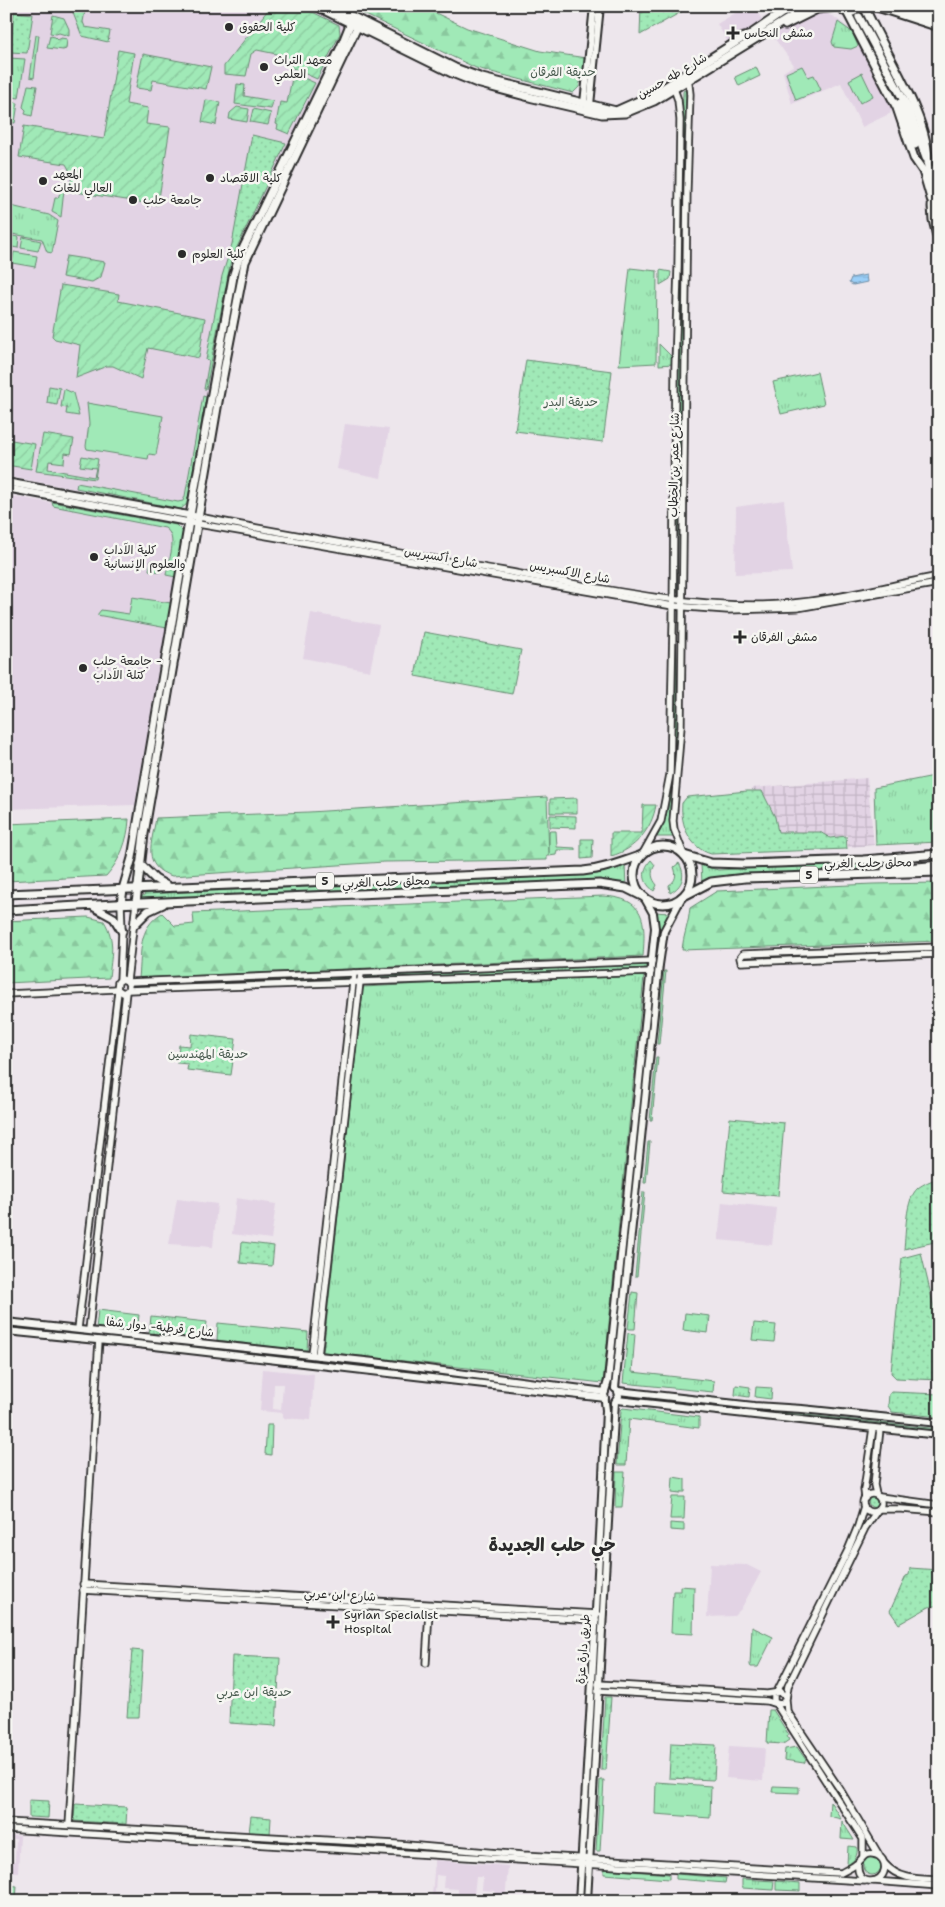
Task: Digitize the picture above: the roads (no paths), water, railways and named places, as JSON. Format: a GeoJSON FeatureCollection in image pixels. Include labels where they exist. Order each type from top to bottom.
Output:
{"type":"FeatureCollection","features":[{"type":"Feature","properties":{"kind":"main road"},"geometry":{"type":"LineString","coordinates":[[316,6],[352,20]]}},
{"type":"Feature","properties":{"kind":"main road"},"geometry":{"type":"LineString","coordinates":[[121,904],[123,889],[132,858],[190,519],[245,262],[359,24],[331,6]]}},
{"type":"Feature","properties":{"kind":"main road"},"geometry":{"type":"LineString","coordinates":[[587,104],[594,6]]}},
{"type":"Feature","properties":{"kind":"main road"},"geometry":{"type":"LineString","coordinates":[[587,104],[600,6]]}},
{"type":"Feature","properties":{"kind":"main road"},"geometry":{"type":"LineString","coordinates":[[744,38],[792,6]]}},
{"type":"Feature","properties":{"kind":"main road"},"geometry":{"type":"LineString","coordinates":[[847,12],[863,6],[913,104],[928,150],[927,169]]}},
{"type":"Feature","properties":{"kind":"main road"},"geometry":{"type":"LineString","coordinates":[[874,6],[939,27]]}},
{"type":"Feature","properties":{"kind":"main road"},"geometry":{"type":"LineString","coordinates":[[895,6],[939,22]]}},
{"type":"Feature","properties":{"kind":"main road"},"geometry":{"type":"LineString","coordinates":[[902,6],[939,22]]}},
{"type":"Feature","properties":{"kind":"main road"},"geometry":{"type":"LineString","coordinates":[[913,6],[939,16]]}},
{"type":"Feature","properties":{"kind":"main road","name":"شارع طه حسين"},"geometry":{"type":"LineString","coordinates":[[359,24],[461,78],[533,98],[602,114],[618,114],[638,109],[688,77],[751,42],[805,7]]}},
{"type":"Feature","properties":{"kind":"main road","name":"شارع طه حسين"},"geometry":{"type":"LineString","coordinates":[[688,77],[744,38],[753,36],[805,7]]}},
{"type":"Feature","properties":{"kind":"main road"},"geometry":{"type":"LineString","coordinates":[[751,42],[802,15],[821,8],[839,7],[847,12],[856,21],[904,111],[927,169],[937,203],[939,226]]}},
{"type":"Feature","properties":{"kind":"main road"},"geometry":{"type":"LineString","coordinates":[[821,8],[838,12],[856,21]]}},
{"type":"Feature","properties":{"kind":"main road"},"geometry":{"type":"LineString","coordinates":[[872,24],[874,16],[886,9]]}},
{"type":"Feature","properties":{"kind":"main road"},"geometry":{"type":"LineString","coordinates":[[136,903],[140,864],[198,521],[234,277],[240,255],[341,47],[352,20]]}},
{"type":"Feature","properties":{"kind":"main road","name":"شارع طه حسين"},"geometry":{"type":"LineString","coordinates":[[359,24],[455,68],[482,78],[616,111],[673,86]]}},
{"type":"Feature","properties":{"kind":"main road"},"geometry":{"type":"LineString","coordinates":[[937,203],[933,220],[939,244]]}},
{"type":"Feature","properties":{"kind":"main road"},"geometry":{"type":"LineString","coordinates":[[6,482],[198,521]]}},
{"type":"Feature","properties":{"kind":"main road"},"geometry":{"type":"LineString","coordinates":[[6,488],[190,519]]}},
{"type":"Feature","properties":{"kind":"main road"},"geometry":{"type":"LineString","coordinates":[[587,1901],[593,1702],[598,1688],[616,1401],[619,1396],[616,1390],[659,965],[664,931],[689,887],[692,876],[690,864],[684,855],[674,848],[663,846],[651,848],[642,855],[636,863],[634,879],[637,889],[644,897],[653,902],[663,904],[674,902],[682,897]]}},
{"type":"Feature","properties":{"kind":"main road","name":"محلق حلب الغربي"},"geometry":{"type":"LineString","coordinates":[[684,855],[711,863],[745,864],[863,860],[939,854]]}},
{"type":"Feature","properties":{"kind":"main road","name":"محلق حلب الغربي"},"geometry":{"type":"LineString","coordinates":[[6,894],[583,871],[615,865],[642,855]]}},
{"type":"Feature","properties":{"kind":"main road"},"geometry":{"type":"LineString","coordinates":[[863,860],[939,859]]}},
{"type":"Feature","properties":{"kind":"main road"},"geometry":{"type":"LineString","coordinates":[[140,864],[155,879],[172,888]]}},
{"type":"Feature","properties":{"kind":"main road"},"geometry":{"type":"LineString","coordinates":[[863,874],[899,867],[939,865]]}},
{"type":"Feature","properties":{"kind":"main road","name":"محلق حلب الغربي"},"geometry":{"type":"LineString","coordinates":[[682,897],[711,882],[745,878],[939,872]]}},
{"type":"Feature","properties":{"kind":"main road","name":"محلق حلب الغربي"},"geometry":{"type":"LineString","coordinates":[[6,910],[599,884],[626,888],[644,897]]}},
{"type":"Feature","properties":{"kind":"main road","name":"طريق دارة عزة"},"geometry":{"type":"LineString","coordinates":[[579,1901],[593,1702],[606,1395],[655,928],[652,913],[644,897]]}},
{"type":"Feature","properties":{"kind":"main road"},"geometry":{"type":"LineString","coordinates":[[135,924],[148,911],[167,902]]}},
{"type":"Feature","properties":{"kind":"main road"},"geometry":{"type":"LineString","coordinates":[[91,906],[110,915],[120,925],[122,931]]}},
{"type":"Feature","properties":{"kind":"main road","name":"شارع قرطبة- دوار شفا"},"geometry":{"type":"LineString","coordinates":[[6,1322],[374,1362],[606,1395]]}},
{"type":"Feature","properties":{"kind":"main road"},"geometry":{"type":"LineString","coordinates":[[6,1332],[99,1340],[606,1395],[616,1390],[754,1406],[775,1406],[939,1423]]}},
{"type":"Feature","properties":{"kind":"main road"},"geometry":{"type":"LineString","coordinates":[[180,1349],[181,1341]]}},
{"type":"Feature","properties":{"kind":"main road"},"geometry":{"type":"LineString","coordinates":[[373,1370],[374,1362]]}},
{"type":"Feature","properties":{"kind":"main road"},"geometry":{"type":"LineString","coordinates":[[606,1395],[611,1402],[939,1435]]}},
{"type":"Feature","properties":{"kind":"main road"},"geometry":{"type":"LineString","coordinates":[[753,1416],[754,1406]]}},
{"type":"Feature","properties":{"kind":"street","name":"شارع عمر بن الخطاب"},"geometry":{"type":"LineString","coordinates":[[684,855],[674,829],[673,821],[681,728],[688,77]]}},
{"type":"Feature","properties":{"kind":"street","name":"شارع عمر بن الخطاب"},"geometry":{"type":"LineString","coordinates":[[642,855],[661,821],[669,786],[680,120],[673,86]]}},
{"type":"Feature","properties":{"kind":"street"},"geometry":{"type":"LineString","coordinates":[[927,169],[939,167]]}},
{"type":"Feature","properties":{"kind":"street","name":"شارع الاكسبريس"},"geometry":{"type":"LineString","coordinates":[[198,521],[604,588],[681,600],[727,604],[783,604],[939,576]]}},
{"type":"Feature","properties":{"kind":"street","name":"شارع أكسبريس"},"geometry":{"type":"LineString","coordinates":[[198,521],[315,546],[681,607],[727,610],[797,608],[939,583]]}},
{"type":"Feature","properties":{"kind":"street"},"geometry":{"type":"LineString","coordinates":[[125,981],[135,924],[136,903]]}},
{"type":"Feature","properties":{"kind":"street"},"geometry":{"type":"LineString","coordinates":[[89,1330],[127,991],[121,904]]}},
{"type":"Feature","properties":{"kind":"street"},"geometry":{"type":"LineString","coordinates":[[939,947],[743,954],[740,958],[741,962],[939,954]]}},
{"type":"Feature","properties":{"kind":"street"},"geometry":{"type":"LineString","coordinates":[[78,1329],[111,1047],[116,985],[125,981],[652,961]]}},
{"type":"Feature","properties":{"kind":"street"},"geometry":{"type":"LineString","coordinates":[[6,994],[117,990],[121,992],[651,972]]}},
{"type":"Feature","properties":{"kind":"street"},"geometry":{"type":"LineString","coordinates":[[315,1355],[357,973]]}},
{"type":"Feature","properties":{"kind":"street"},"geometry":{"type":"LineString","coordinates":[[278,976],[278,985]]}},
{"type":"Feature","properties":{"kind":"street"},"geometry":{"type":"LineString","coordinates":[[218,978],[218,987]]}},
{"type":"Feature","properties":{"kind":"street"},"geometry":{"type":"LineString","coordinates":[[111,1047],[121,1048]]}},
{"type":"Feature","properties":{"kind":"street"},"geometry":{"type":"LineString","coordinates":[[102,1125],[111,1127]]}},
{"type":"Feature","properties":{"kind":"street"},"geometry":{"type":"LineString","coordinates":[[69,1825],[99,1340]]}},
{"type":"Feature","properties":{"kind":"street"},"geometry":{"type":"LineString","coordinates":[[589,1862],[842,1873],[858,1864],[863,1856],[863,1839],[773,1699],[848,1550],[858,1526],[864,1506],[864,1490],[873,1428]]}},
{"type":"Feature","properties":{"kind":"street"},"geometry":{"type":"LineString","coordinates":[[880,1429],[874,1485],[881,1504],[865,1528],[788,1686],[787,1711],[840,1791],[884,1864],[891,1871],[908,1878],[939,1880]]}},
{"type":"Feature","properties":{"kind":"street"},"geometry":{"type":"LineString","coordinates":[[865,1498],[870,1494],[939,1505]]}},
{"type":"Feature","properties":{"kind":"street"},"geometry":{"type":"LineString","coordinates":[[864,1506],[869,1512],[901,1509],[939,1512]]}},
{"type":"Feature","properties":{"kind":"street"},"geometry":{"type":"LineString","coordinates":[[83,1587],[597,1617]]}},
{"type":"Feature","properties":{"kind":"street","name":"شارع ابن عربي"},"geometry":{"type":"LineString","coordinates":[[83,1587],[429,1611],[597,1617]]}},
{"type":"Feature","properties":{"kind":"street"},"geometry":{"type":"LineString","coordinates":[[426,1663],[429,1611]]}},
{"type":"Feature","properties":{"kind":"street"},"geometry":{"type":"LineString","coordinates":[[598,1688],[782,1692],[786,1699]]}},
{"type":"Feature","properties":{"kind":"street"},"geometry":{"type":"LineString","coordinates":[[598,1688],[776,1704],[783,1703],[786,1699]]}},
{"type":"Feature","properties":{"kind":"street"},"geometry":{"type":"LineString","coordinates":[[6,1822],[396,1844],[589,1862],[939,1886]]}},
{"type":"Feature","properties":{"kind":"street"},"geometry":{"type":"LineString","coordinates":[[6,1829],[581,1861]]}},
{"type":"Feature","properties":{"kind":"street"},"geometry":{"type":"LineString","coordinates":[[863,1856],[871,1853],[879,1856]]}},
{"type":"Feature","properties":{"kind":"street"},"geometry":{"type":"LineString","coordinates":[[858,1864],[858,1873],[861,1877],[874,1881],[882,1876],[884,1864]]}},
{"type":"Feature","properties":{"kind":"water"},"geometry":{"type":"Polygon","coordinates":[[[866,275],[867,282],[853,285],[849,283],[851,278],[866,275]]]}},
{"type":"Feature","properties":{"kind":"tunnel"},"geometry":{"type":"LineString","coordinates":[[849,6],[855,19]]}},
{"type":"Feature","properties":{"kind":"place","name":"كلية الحقوق"},"geometry":{"type":"Point","coordinates":[229,27]}},
{"type":"Feature","properties":{"kind":"place","name":"مشفى النحاس"},"geometry":{"type":"Point","coordinates":[733,33]}},
{"type":"Feature","properties":{"kind":"place","name":"معهد التراث العلمي"},"geometry":{"type":"Point","coordinates":[264,67]}},
{"type":"Feature","properties":{"kind":"place","name":"كلية الاقتصاد"},"geometry":{"type":"Point","coordinates":[210,178]}},
{"type":"Feature","properties":{"kind":"place","name":"المعهد العالي للغات"},"geometry":{"type":"Point","coordinates":[43,181]}},
{"type":"Feature","properties":{"kind":"place","name":"جامعة حلب"},"geometry":{"type":"Point","coordinates":[133,200]}},
{"type":"Feature","properties":{"kind":"place","name":"كلية العلوم"},"geometry":{"type":"Point","coordinates":[182,254]}},
{"type":"Feature","properties":{"kind":"place","name":"كلية الآداب والعلوم الإنسانية"},"geometry":{"type":"Point","coordinates":[94,557]}},
{"type":"Feature","properties":{"kind":"place","name":"مشفى الفرقان"},"geometry":{"type":"Point","coordinates":[740,637]}},
{"type":"Feature","properties":{"kind":"place","name":"جامعة حلب - كتلة الآداب"},"geometry":{"type":"Point","coordinates":[83,668]}},
{"type":"Feature","properties":{"kind":"place","name":"Syrian Specialist Hospital"},"geometry":{"type":"Point","coordinates":[333,1622]}},
{"type":"Feature","properties":{"kind":"district","name":"حي حلب الجديدة"},"geometry":{"type":"Point","coordinates":[552,1545]}},
{"type":"Feature","properties":{"kind":"park label","name":"حديقة الفرقان"},"geometry":{"type":"Point","coordinates":[563,72]}},
{"type":"Feature","properties":{"kind":"park label","name":"حديقة البدر"},"geometry":{"type":"Point","coordinates":[571,402]}},
{"type":"Feature","properties":{"kind":"park label","name":"حديقة المهندسين"},"geometry":{"type":"Point","coordinates":[208,1054]}},
{"type":"Feature","properties":{"kind":"park label","name":"حديقة ابن عربي"},"geometry":{"type":"Point","coordinates":[254,1692]}}]}
